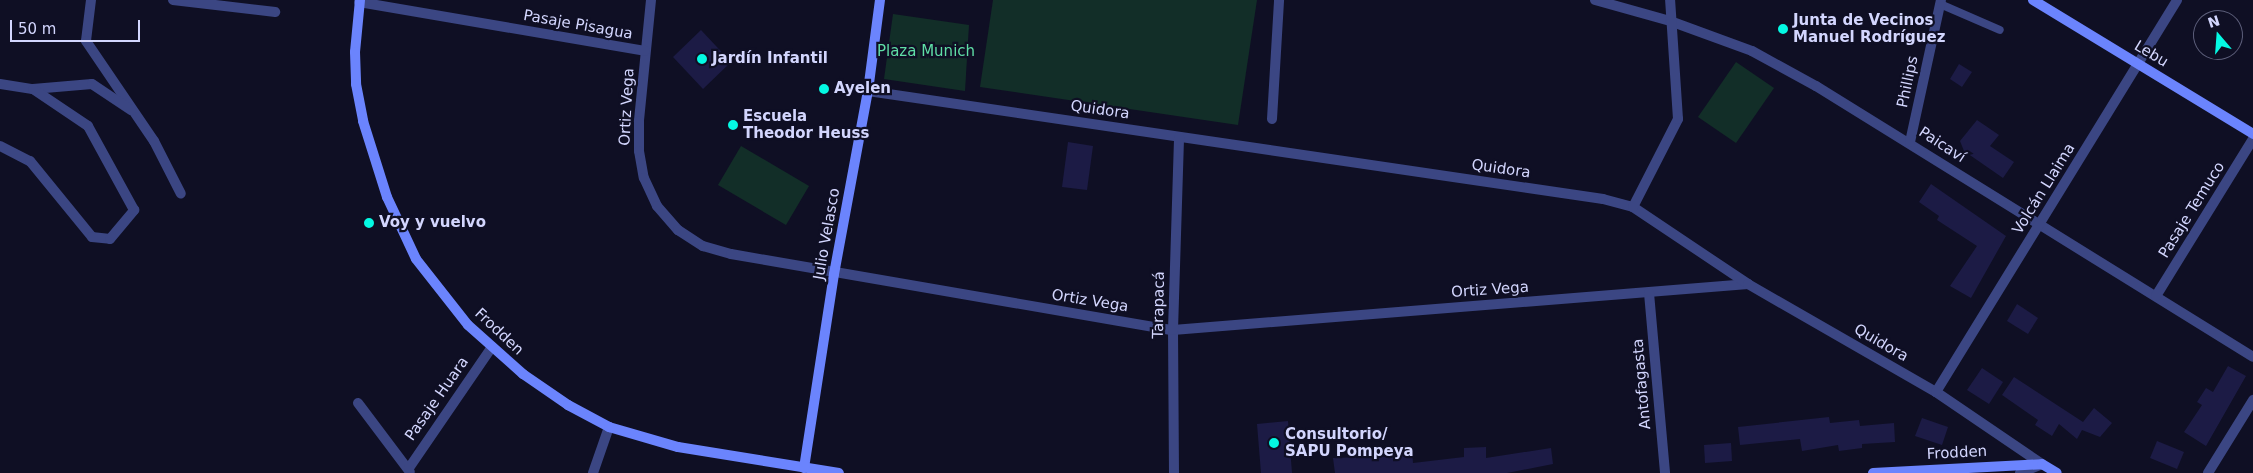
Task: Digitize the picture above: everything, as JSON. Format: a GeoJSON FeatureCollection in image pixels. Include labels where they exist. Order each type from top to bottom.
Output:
{"type":"FeatureCollection","features":[{"type":"Feature","properties":{"kind":"street"},"geometry":{"type":"LineString","coordinates":[[91,0],[86,41],[136,114],[182,194]]}},
{"type":"Feature","properties":{"kind":"street"},"geometry":{"type":"LineString","coordinates":[[173,0],[275,12]]}},
{"type":"Feature","properties":{"kind":"street","name":"Ortiz Vega"},"geometry":{"type":"LineString","coordinates":[[652,0],[645,51],[639,151],[644,178],[657,206],[678,230],[703,246],[731,254],[834,274],[1173,330],[1748,284]]}},
{"type":"Feature","properties":{"kind":"street","name":"Julio Velasco"},"geometry":{"type":"LineString","coordinates":[[804,470],[834,274],[868,91],[880,0]]}},
{"type":"Feature","properties":{"kind":"street"},"geometry":{"type":"LineString","coordinates":[[1272,119],[1279,0]]}},
{"type":"Feature","properties":{"kind":"street","name":"Paicaví"},"geometry":{"type":"LineString","coordinates":[[1595,0],[1670,21],[1752,51],[1910,142],[2253,357]]}},
{"type":"Feature","properties":{"kind":"street"},"geometry":{"type":"LineString","coordinates":[[1633,206],[1678,119],[1670,0]]}},
{"type":"Feature","properties":{"kind":"street","name":"Lebu"},"geometry":{"type":"LineString","coordinates":[[2033,0],[2253,134]]}},
{"type":"Feature","properties":{"kind":"street","name":"Volcán Llaima"},"geometry":{"type":"LineString","coordinates":[[1936,392],[2139,65],[2177,0]]}},
{"type":"Feature","properties":{"kind":"street","name":"Pasaje Pisagua"},"geometry":{"type":"LineString","coordinates":[[360,1],[645,51]]}},
{"type":"Feature","properties":{"kind":"street","name":"Frodden"},"geometry":{"type":"LineString","coordinates":[[360,1],[355,52],[356,84],[363,121],[387,198],[416,260],[468,325],[523,374],[568,405],[609,428],[678,447],[804,470],[838,473]]}},
{"type":"Feature","properties":{"kind":"street","name":"Phillips"},"geometry":{"type":"LineString","coordinates":[[1910,142],[1941,2]]}},
{"type":"Feature","properties":{"kind":"street"},"geometry":{"type":"LineString","coordinates":[[0,84],[33,89],[92,84],[136,114]]}},
{"type":"Feature","properties":{"kind":"street"},"geometry":{"type":"LineString","coordinates":[[0,146],[30,161],[92,237],[110,239],[134,210],[88,126],[33,89]]}},
{"type":"Feature","properties":{"kind":"street","name":"Quidora"},"geometry":{"type":"LineString","coordinates":[[868,91],[1593,197],[1633,206],[1748,284],[1936,392],[2057,473]]}},
{"type":"Feature","properties":{"kind":"street","name":"Tarapacá"},"geometry":{"type":"LineString","coordinates":[[1174,473],[1173,330],[1179,137]]}},
{"type":"Feature","properties":{"kind":"street","name":"Pasaje Temuco"},"geometry":{"type":"LineString","coordinates":[[2156,296],[2253,139]]}},
{"type":"Feature","properties":{"kind":"street","name":"Antofagasta"},"geometry":{"type":"LineString","coordinates":[[1649,293],[1665,473]]}},
{"type":"Feature","properties":{"kind":"street","name":"Pasaje Huara"},"geometry":{"type":"LineString","coordinates":[[409,470],[492,347]]}},
{"type":"Feature","properties":{"kind":"street"},"geometry":{"type":"LineString","coordinates":[[2208,473],[2253,400]]}},
{"type":"Feature","properties":{"kind":"street"},"geometry":{"type":"LineString","coordinates":[[358,402],[409,470]]}},
{"type":"Feature","properties":{"kind":"street"},"geometry":{"type":"LineString","coordinates":[[593,473],[609,428]]}},
{"type":"Feature","properties":{"kind":"street"},"geometry":{"type":"LineString","coordinates":[[2020,473],[2042,464]]}},
{"type":"Feature","properties":{"kind":"street","name":"Frodden"},"geometry":{"type":"LineString","coordinates":[[1873,473],[2042,464]]}},
{"type":"Feature","properties":{"kind":"lane"},"geometry":{"type":"LineString","coordinates":[[1941,2],[2000,30]]}},
{"type":"Feature","properties":{"kind":"green space"},"geometry":{"type":"Polygon","coordinates":[[[993,0],[1257,0],[1238,125],[980,87],[993,0]]]}},
{"type":"Feature","properties":{"kind":"green space","name":"Plaza Munich"},"geometry":{"type":"Polygon","coordinates":[[[893,14],[969,25],[965,91],[884,79],[893,14]]]}},
{"type":"Feature","properties":{"kind":"green space"},"geometry":{"type":"Polygon","coordinates":[[[1736,62],[1774,88],[1736,143],[1698,117],[1736,62]]]}},
{"type":"Feature","properties":{"kind":"green space"},"geometry":{"type":"Polygon","coordinates":[[[741,146],[809,186],[786,225],[718,185],[741,146]]]}},
{"type":"Feature","properties":{"kind":"building","name":"Jardín Infantil"},"geometry":{"type":"Polygon","coordinates":[[[701,30],[731,62],[703,89],[673,57],[701,30]]]}},
{"type":"Feature","properties":{"kind":"building"},"geometry":{"type":"Polygon","coordinates":[[[1959,64],[1972,72],[1962,87],[1950,79],[1959,64]]]}},
{"type":"Feature","properties":{"kind":"building"},"geometry":{"type":"Polygon","coordinates":[[[1977,120],[1999,135],[1990,146],[2014,162],[2003,178],[1964,151],[1960,141],[1977,120]]]}},
{"type":"Feature","properties":{"kind":"building"},"geometry":{"type":"Polygon","coordinates":[[[1068,142],[1093,146],[1087,190],[1062,187],[1068,142]]]}},
{"type":"Feature","properties":{"kind":"building"},"geometry":{"type":"Polygon","coordinates":[[[1931,184],[2006,236],[1971,298],[1950,286],[1977,246],[1937,220],[1939,216],[1919,202],[1931,184]]]}},
{"type":"Feature","properties":{"kind":"building"},"geometry":{"type":"Polygon","coordinates":[[[2017,304],[2038,318],[2028,334],[2007,321],[2017,304]]]}},
{"type":"Feature","properties":{"kind":"building"},"geometry":{"type":"Polygon","coordinates":[[[2228,366],[2246,376],[2206,446],[2184,432],[2202,405],[2197,402],[2206,388],[2213,392],[2228,366]]]}},
{"type":"Feature","properties":{"kind":"building"},"geometry":{"type":"Polygon","coordinates":[[[1982,368],[2003,382],[1989,404],[1967,390],[1982,368]]]}},
{"type":"Feature","properties":{"kind":"building"},"geometry":{"type":"Polygon","coordinates":[[[2014,377],[2083,422],[2094,408],[2112,423],[2100,437],[2082,430],[2077,439],[2059,424],[2052,436],[2035,425],[2038,420],[2002,395],[2014,377]]]}},
{"type":"Feature","properties":{"kind":"building"},"geometry":{"type":"Polygon","coordinates":[[[1829,417],[1830,423],[1859,420],[1860,426],[1894,423],[1895,442],[1862,444],[1862,448],[1839,451],[1838,445],[1802,451],[1800,439],[1740,445],[1738,427],[1829,417]]]}},
{"type":"Feature","properties":{"kind":"building"},"geometry":{"type":"Polygon","coordinates":[[[1922,418],[1948,427],[1942,445],[1915,436],[1922,418]]]}},
{"type":"Feature","properties":{"kind":"building","name":"Consultorio/ SAPU Pompeya"},"geometry":{"type":"Polygon","coordinates":[[[1288,421],[1292,473],[1261,473],[1257,424],[1288,421]]]}},
{"type":"Feature","properties":{"kind":"building"},"geometry":{"type":"Polygon","coordinates":[[[2157,441],[2184,452],[2177,469],[2150,458],[2157,441]]]}},
{"type":"Feature","properties":{"kind":"building"},"geometry":{"type":"Polygon","coordinates":[[[1731,443],[1732,461],[1705,463],[1704,445],[1731,443]]]}},
{"type":"Feature","properties":{"kind":"building"},"geometry":{"type":"Polygon","coordinates":[[[1486,447],[1486,458],[1551,448],[1553,464],[1507,473],[1335,473],[1333,458],[1399,456],[1398,449],[1412,449],[1413,463],[1464,457],[1464,448],[1486,447]]]}},
{"type":"Feature","properties":{"kind":"place","name":"Junta de Vecinos Manuel Rodríguez"},"geometry":{"type":"Point","coordinates":[1783,29]}},
{"type":"Feature","properties":{"kind":"place","name":"Jardín Infantil"},"geometry":{"type":"Point","coordinates":[702,59]}},
{"type":"Feature","properties":{"kind":"place","name":"Ayelen"},"geometry":{"type":"Point","coordinates":[824,89]}},
{"type":"Feature","properties":{"kind":"place","name":"Escuela Theodor Heuss"},"geometry":{"type":"Point","coordinates":[733,125]}},
{"type":"Feature","properties":{"kind":"place","name":"Voy y vuelvo"},"geometry":{"type":"Point","coordinates":[369,223]}},
{"type":"Feature","properties":{"kind":"place","name":"Consultorio/ SAPU Pompeya"},"geometry":{"type":"Point","coordinates":[1274,443]}}]}
